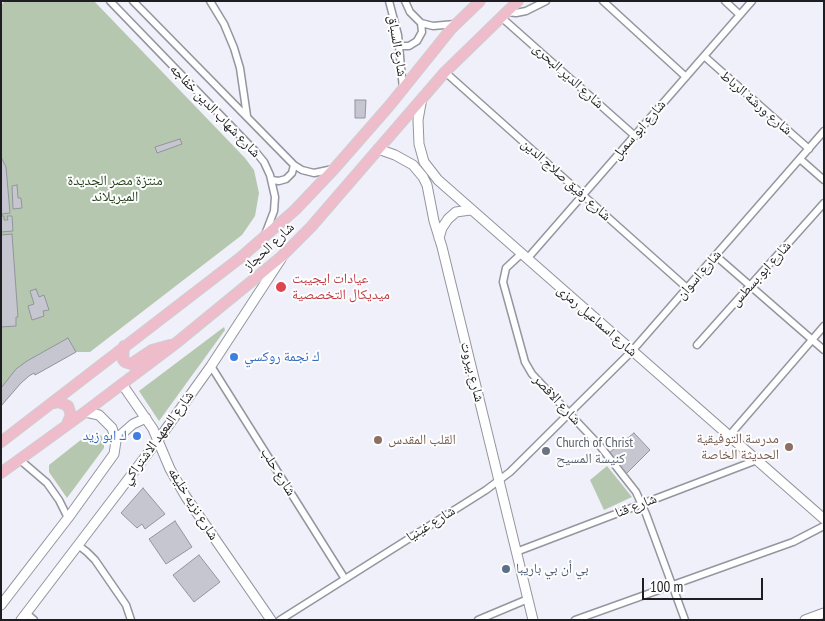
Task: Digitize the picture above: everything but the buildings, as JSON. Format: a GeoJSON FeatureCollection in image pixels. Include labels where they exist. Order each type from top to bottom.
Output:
{"type":"FeatureCollection","features":[{"type":"Feature","properties":{"kind":"main road","name":"شارع الحجاز"},"geometry":{"type":"LineString","coordinates":[[1,442],[240,258],[295,210],[403,91],[420,67],[456,24],[480,1]]}},
{"type":"Feature","properties":{"kind":"main road","name":"شارع الحجاز"},"geometry":{"type":"LineString","coordinates":[[1,473],[86,412],[175,344],[257,278],[286,252],[311,227],[445,72],[518,1]]}},
{"type":"Feature","properties":{"kind":"main road"},"geometry":{"type":"LineString","coordinates":[[124,346],[123,360],[131,364],[152,350],[175,344]]}},
{"type":"Feature","properties":{"kind":"main road"},"geometry":{"type":"LineString","coordinates":[[50,404],[59,402],[68,406],[71,415],[68,424]]}},
{"type":"Feature","properties":{"kind":"street","name":"شارع شهاب الدين خفاجه"},"geometry":{"type":"LineString","coordinates":[[110,1],[264,162],[272,180],[274,211],[263,238]]}},
{"type":"Feature","properties":{"kind":"street","name":"شارع شهاب الدين خفاجه"},"geometry":{"type":"LineString","coordinates":[[133,1],[294,166]]}},
{"type":"Feature","properties":{"kind":"street","name":"شارع شهاب الدين خفاجه"},"geometry":{"type":"LineString","coordinates":[[210,1],[224,24],[234,48],[240,68],[247,118]]}},
{"type":"Feature","properties":{"kind":"street","name":"شارع السباق"},"geometry":{"type":"LineString","coordinates":[[390,1],[400,46],[403,91]]}},
{"type":"Feature","properties":{"kind":"street","name":"شارع السباق"},"geometry":{"type":"LineString","coordinates":[[405,1],[410,12],[421,23],[433,26],[456,24]]}},
{"type":"Feature","properties":{"kind":"street"},"geometry":{"type":"LineString","coordinates":[[504,14],[526,11],[546,1]]}},
{"type":"Feature","properties":{"kind":"street"},"geometry":{"type":"LineString","coordinates":[[603,1],[686,77]]}},
{"type":"Feature","properties":{"kind":"street"},"geometry":{"type":"LineString","coordinates":[[724,1],[740,15]]}},
{"type":"Feature","properties":{"kind":"street","name":"شارع ابو سمبل"},"geometry":{"type":"LineString","coordinates":[[524,257],[583,195],[752,1]]}},
{"type":"Feature","properties":{"kind":"street","name":"شارع الدير البحرى"},"geometry":{"type":"LineString","coordinates":[[504,14],[635,136]]}},
{"type":"Feature","properties":{"kind":"street"},"geometry":{"type":"LineString","coordinates":[[400,46],[409,46],[417,41],[422,32],[421,23]]}},
{"type":"Feature","properties":{"kind":"street","name":"شارع ورشة الرباط"},"geometry":{"type":"LineString","coordinates":[[704,56],[809,149]]}},
{"type":"Feature","properties":{"kind":"street","name":"شارع رفيق صلاح الدين"},"geometry":{"type":"LineString","coordinates":[[445,72],[688,288]]}},
{"type":"Feature","properties":{"kind":"street","name":"شارع اسماعيل رمزى"},"geometry":{"type":"LineString","coordinates":[[422,98],[418,120],[418,138],[428,170],[470,210],[824,518]]}},
{"type":"Feature","properties":{"kind":"street","name":"شارع اسوان"},"geometry":{"type":"LineString","coordinates":[[570,413],[632,351],[824,132]]}},
{"type":"Feature","properties":{"kind":"street","name":"شارع بيروت"},"geometry":{"type":"LineString","coordinates":[[378,149],[408,162],[423,177],[428,190],[532,620]]}},
{"type":"Feature","properties":{"kind":"street"},"geometry":{"type":"LineString","coordinates":[[800,159],[824,180]]}},
{"type":"Feature","properties":{"kind":"street"},"geometry":{"type":"LineString","coordinates":[[272,180],[286,179],[292,173],[294,166],[314,173],[334,169]]}},
{"type":"Feature","properties":{"kind":"street","name":"شارع ابو بسطس"},"geometry":{"type":"LineString","coordinates":[[697,345],[824,203]]}},
{"type":"Feature","properties":{"kind":"street"},"geometry":{"type":"LineString","coordinates":[[439,238],[442,228],[448,219],[460,211],[470,210]]}},
{"type":"Feature","properties":{"kind":"street","name":"شارع المعهد الاشتراكي"},"geometry":{"type":"LineString","coordinates":[[24,617],[158,440],[286,252]]}},
{"type":"Feature","properties":{"kind":"street"},"geometry":{"type":"LineString","coordinates":[[716,256],[824,350]]}},
{"type":"Feature","properties":{"kind":"street","name":"شارع الاقصر"},"geometry":{"type":"LineString","coordinates":[[524,257],[508,266],[503,278],[522,354],[532,374],[570,413],[621,473],[642,504],[685,620]]}},
{"type":"Feature","properties":{"kind":"street"},"geometry":{"type":"LineString","coordinates":[[730,436],[824,326]]}},
{"type":"Feature","properties":{"kind":"street","name":"شارع حلب"},"geometry":{"type":"LineString","coordinates":[[210,366],[345,579]]}},
{"type":"Feature","properties":{"kind":"street","name":"شارع نزيه خليفه"},"geometry":{"type":"LineString","coordinates":[[122,384],[146,418],[173,475],[186,497],[271,620]]}},
{"type":"Feature","properties":{"kind":"street"},"geometry":{"type":"LineString","coordinates":[[86,412],[102,417],[112,428],[116,440],[133,424],[146,418]]}},
{"type":"Feature","properties":{"kind":"street","name":"شارع غينيا"},"geometry":{"type":"LineString","coordinates":[[280,620],[499,481],[516,467],[570,413]]}},
{"type":"Feature","properties":{"kind":"street","name":"شارع المعهد الاشتراكي"},"geometry":{"type":"LineString","coordinates":[[1,605],[112,457],[116,449],[116,440]]}},
{"type":"Feature","properties":{"kind":"street"},"geometry":{"type":"LineString","coordinates":[[19,459],[47,483],[59,500],[68,518]]}},
{"type":"Feature","properties":{"kind":"street","name":"شارع قنا"},"geometry":{"type":"LineString","coordinates":[[516,552],[757,460]]}},
{"type":"Feature","properties":{"kind":"street"},"geometry":{"type":"LineString","coordinates":[[575,620],[793,542],[824,526]]}},
{"type":"Feature","properties":{"kind":"street"},"geometry":{"type":"LineString","coordinates":[[78,545],[95,560],[126,605],[131,620]]}},
{"type":"Feature","properties":{"kind":"street"},"geometry":{"type":"LineString","coordinates":[[478,620],[528,599]]}},
{"type":"Feature","properties":{"kind":"street"},"geometry":{"type":"LineString","coordinates":[[806,620],[822,616]]}},
{"type":"Feature","properties":{"kind":"street"},"geometry":{"type":"LineString","coordinates":[[24,617],[34,620]]}},
{"type":"Feature","properties":{"kind":"green space","name":"منتزة مصر الجديدة الميريلاند"},"geometry":{"type":"Polygon","coordinates":[[[5,1],[94,1],[245,158],[254,170],[259,193],[255,216],[242,235],[90,352],[76,352],[35,375],[34,373],[29,376],[1,406],[1,5],[5,1]]]}},
{"type":"Feature","properties":{"kind":"green space"},"geometry":{"type":"Polygon","coordinates":[[[224,327],[225,330],[159,421],[139,391],[224,327]]]}},
{"type":"Feature","properties":{"kind":"green space"},"geometry":{"type":"Polygon","coordinates":[[[96,432],[104,438],[104,448],[67,498],[49,472],[49,465],[87,435],[96,432]]]}},
{"type":"Feature","properties":{"kind":"green space"},"geometry":{"type":"Polygon","coordinates":[[[607,466],[632,497],[604,510],[590,480],[607,466]]]}},
{"type":"Feature","properties":{"kind":"place","name":"عيادات ايجيبت ميديكال التخصصية"},"geometry":{"type":"Point","coordinates":[281,287]}},
{"type":"Feature","properties":{"kind":"place","name":"ك نجمة روكسي"},"geometry":{"type":"Point","coordinates":[234,357]}},
{"type":"Feature","properties":{"kind":"place","name":"ك ابو زيد"},"geometry":{"type":"Point","coordinates":[137,436]}},
{"type":"Feature","properties":{"kind":"place","name":"القلب المقدس"},"geometry":{"type":"Point","coordinates":[378,440]}},
{"type":"Feature","properties":{"kind":"place","name":"مدرسة التوفيقية الحديثة الخاصة"},"geometry":{"type":"Point","coordinates":[789,447]}},
{"type":"Feature","properties":{"kind":"place","name":"Church of Christ كنيسة المسيح"},"geometry":{"type":"Point","coordinates":[546,451]}},
{"type":"Feature","properties":{"kind":"place","name":"بي أن بي باريبا"},"geometry":{"type":"Point","coordinates":[506,569]}}]}
